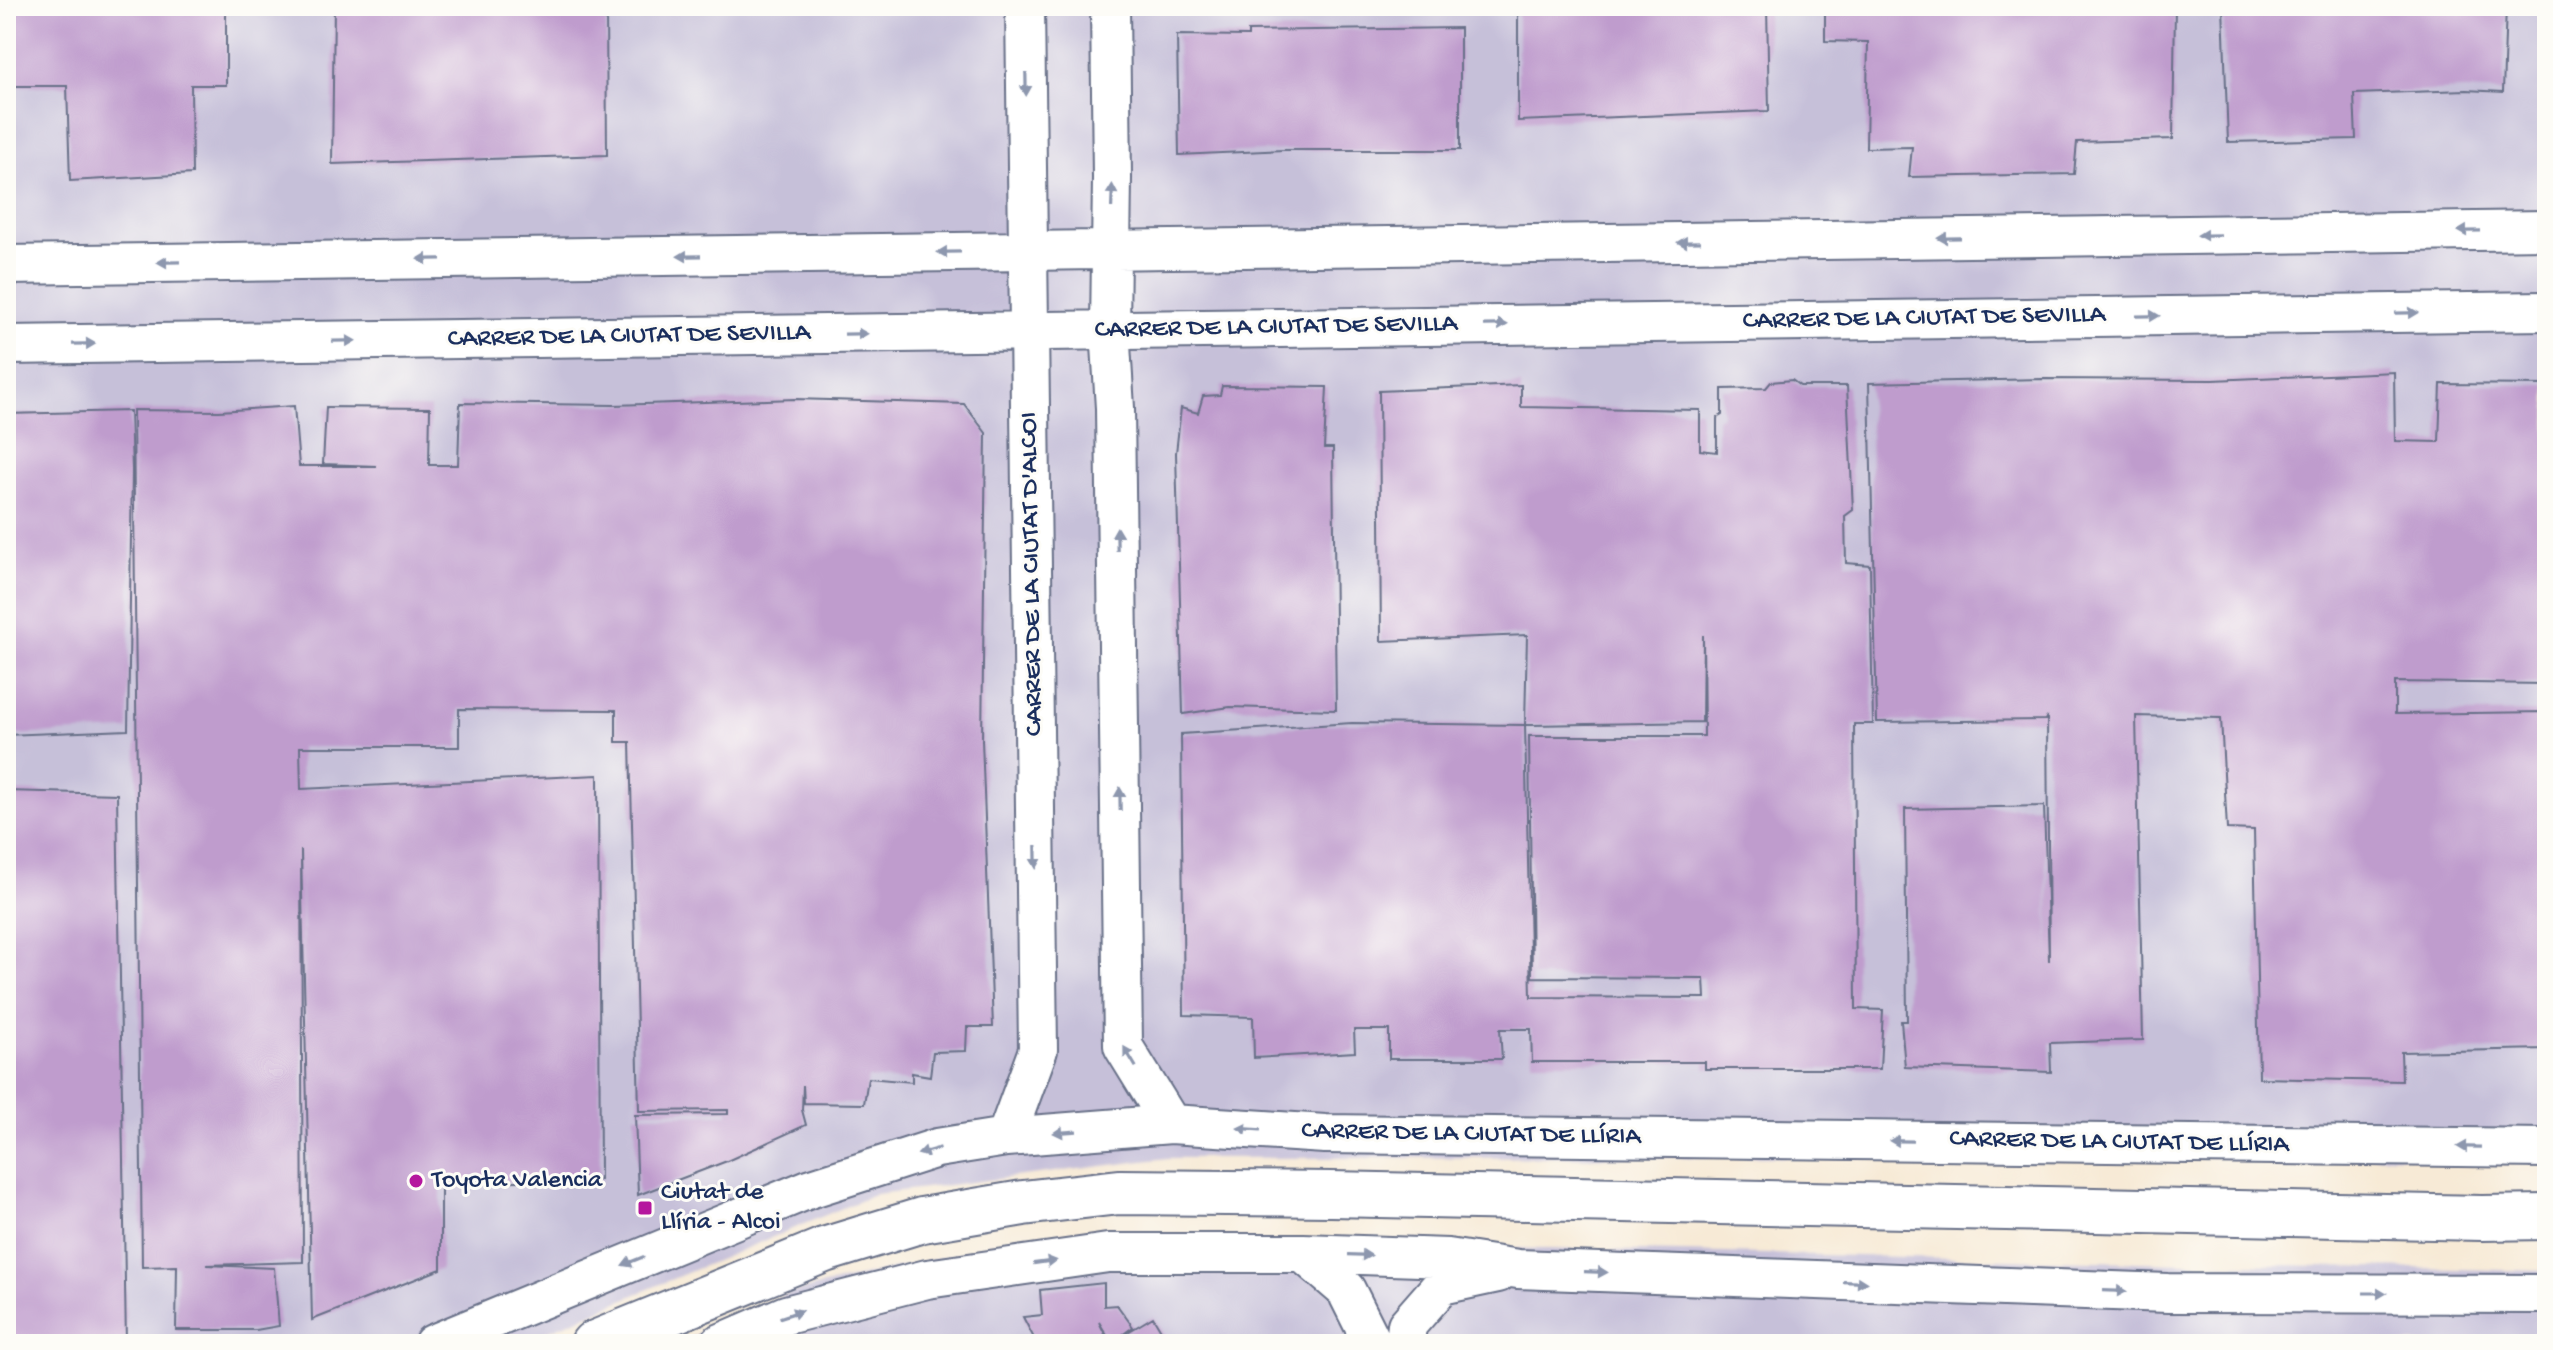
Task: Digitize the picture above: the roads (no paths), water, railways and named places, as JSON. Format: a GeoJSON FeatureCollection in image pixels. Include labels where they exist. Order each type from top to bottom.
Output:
{"type":"FeatureCollection","features":[{"type":"Feature","properties":{"kind":"street","name":"CARRER DE LA CIUTAT D'ALCOI"},"geometry":{"type":"LineString","coordinates":[[1006,1137],[1038,1050],[1025,6]]}},
{"type":"Feature","properties":{"kind":"street"},"geometry":{"type":"LineString","coordinates":[[1110,6],[1110,329],[1115,408],[1123,1046],[1171,1124]]}},
{"type":"Feature","properties":{"kind":"street"},"geometry":{"type":"LineString","coordinates":[[6,265],[2547,230]]}},
{"type":"Feature","properties":{"kind":"street","name":"CARRER DE LA CIUTAT DE SEVILLA"},"geometry":{"type":"LineString","coordinates":[[6,345],[2547,311]]}},
{"type":"Feature","properties":{"kind":"street","name":"CARRER DE LA CIUTAT DE LLÍRIA"},"geometry":{"type":"LineString","coordinates":[[433,1344],[809,1189],[937,1148],[1006,1137],[1171,1124],[1325,1134],[2547,1148]]}},
{"type":"Feature","properties":{"kind":"street"},"geometry":{"type":"LineString","coordinates":[[593,1344],[824,1250],[922,1220],[1023,1203],[1119,1192],[2547,1217]]}},
{"type":"Feature","properties":{"kind":"street"},"geometry":{"type":"LineString","coordinates":[[719,1344],[786,1315],[927,1279],[1108,1253],[1303,1253],[1448,1258],[1518,1269],[2168,1293],[2547,1294]]}},
{"type":"Feature","properties":{"kind":"street"},"geometry":{"type":"LineString","coordinates":[[1303,1253],[1346,1290],[1373,1344]]}},
{"type":"Feature","properties":{"kind":"street"},"geometry":{"type":"LineString","coordinates":[[1405,1344],[1407,1325],[1442,1285],[1518,1269]]}},
{"type":"Feature","properties":{"kind":"place","name":"Toyota Valencia"},"geometry":{"type":"Point","coordinates":[416,1181]}},
{"type":"Feature","properties":{"kind":"place","name":"Ciutat de Llíria - Alcoi"},"geometry":{"type":"Point","coordinates":[645,1208]}}]}
